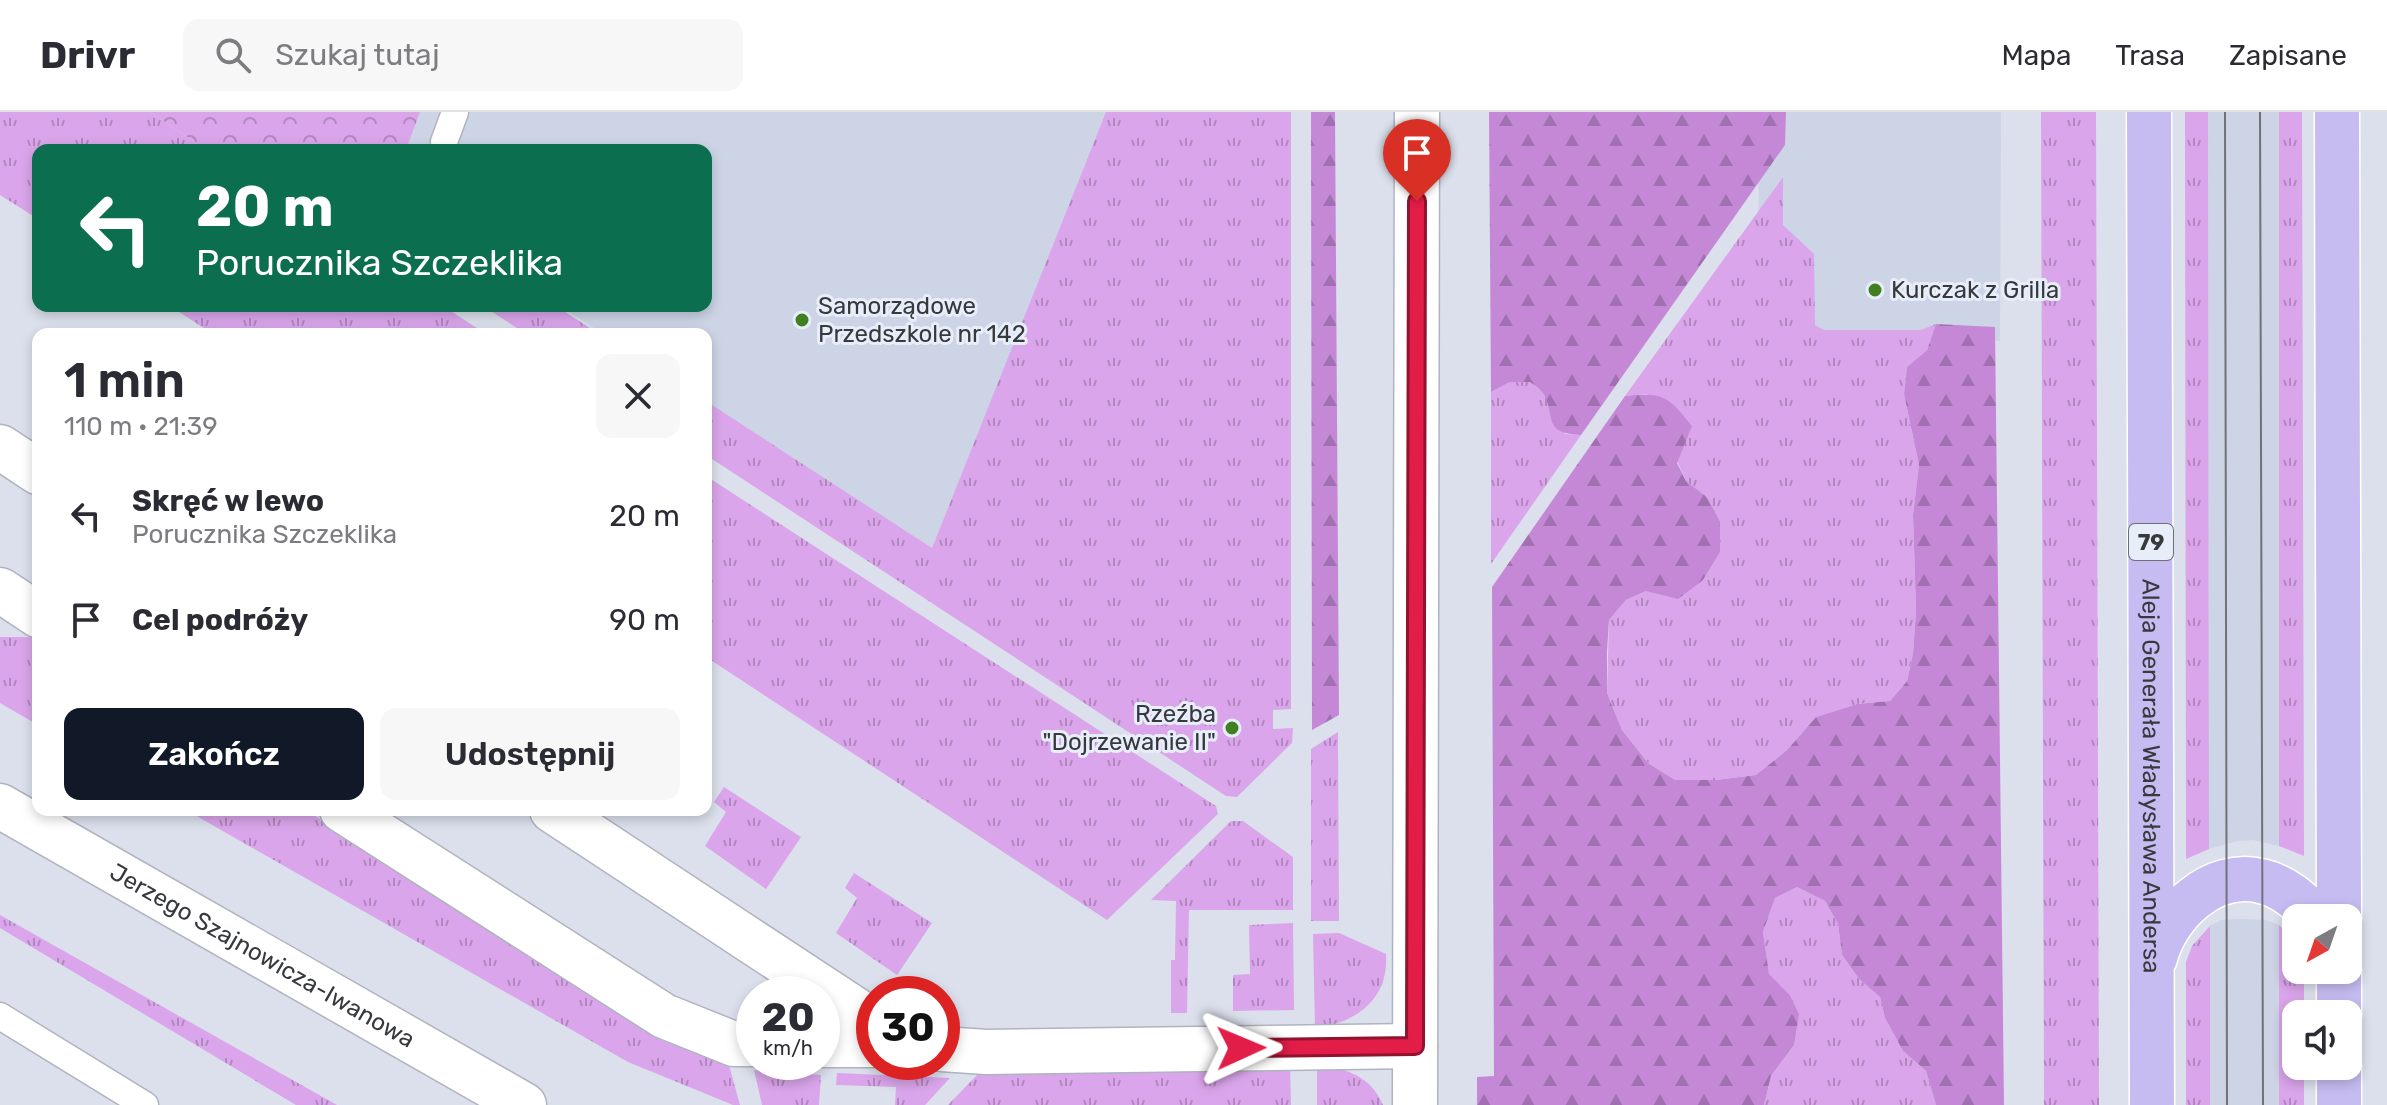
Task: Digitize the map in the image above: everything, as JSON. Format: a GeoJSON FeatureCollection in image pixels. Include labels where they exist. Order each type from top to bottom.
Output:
{"type":"FeatureCollection","features":[{"type":"Feature","properties":{"kind":"main road","name":"Aleja Generała Władysława Andersa"},"geometry":{"type":"LineString","coordinates":[[2149,112],[2152,1105]]}},
{"type":"Feature","properties":{"kind":"main road"},"geometry":{"type":"LineString","coordinates":[[2337,112],[2339,904]]}},
{"type":"Feature","properties":{"kind":"main road"},"geometry":{"type":"LineString","coordinates":[[2152,972],[2161,938],[2174,916],[2196,897],[2226,882],[2250,879],[2276,886],[2301,904]]}},
{"type":"Feature","properties":{"kind":"main road"},"geometry":{"type":"LineString","coordinates":[[2339,1080],[2339,1105]]}},
{"type":"Feature","properties":{"kind":"street"},"geometry":{"type":"LineString","coordinates":[[1415,1105],[1417,112]]}},
{"type":"Feature","properties":{"kind":"street"},"geometry":{"type":"LineString","coordinates":[[0,447],[32,468]]}},
{"type":"Feature","properties":{"kind":"street"},"geometry":{"type":"LineString","coordinates":[[0,590],[32,611]]}},
{"type":"Feature","properties":{"kind":"street","name":"Jerzego Szajnowicza-Iwanowa"},"geometry":{"type":"LineString","coordinates":[[0,806],[524,1105]]}},
{"type":"Feature","properties":{"kind":"street"},"geometry":{"type":"LineString","coordinates":[[351,816],[664,1016],[736,1044]]}},
{"type":"Feature","properties":{"kind":"street"},"geometry":{"type":"LineString","coordinates":[[561,816],[856,1010]]}},
{"type":"Feature","properties":{"kind":"street"},"geometry":{"type":"LineString","coordinates":[[960,1050],[1415,1046]]}},
{"type":"Feature","properties":{"kind":"lane"},"geometry":{"type":"LineString","coordinates":[[444,142],[455,112]]}},
{"type":"Feature","properties":{"kind":"lane"},"geometry":{"type":"LineString","coordinates":[[0,1016],[145,1105]]}},
{"type":"Feature","properties":{"kind":"shaded area","name":"Samorządowe Przedszkole nr 142"},"geometry":{"type":"Polygon","coordinates":[[[420,112],[1106,112],[932,548],[712,405],[712,328],[594,328],[569,312],[712,312],[712,144],[408,144],[420,112]]]}},
{"type":"Feature","properties":{"kind":"shaded area"},"geometry":{"type":"Polygon","coordinates":[[[1759,112],[2001,112],[2000,341],[1758,338],[1759,112]]]}},
{"type":"Feature","properties":{"kind":"shaded area"},"geometry":{"type":"Polygon","coordinates":[[[2208,112],[2279,112],[2279,846],[2253,840],[2209,849],[2208,112]]]}},
{"type":"Feature","properties":{"kind":"shaded area"},"geometry":{"type":"Polygon","coordinates":[[[2221,920],[2266,920],[2279,925],[2279,1105],[2210,1105],[2210,926],[2221,920]]]}},
{"type":"Feature","properties":{"kind":"green space"},"geometry":{"type":"Polygon","coordinates":[[[0,112],[150,112],[198,144],[32,144],[32,215],[0,195],[0,112]]]}},
{"type":"Feature","properties":{"kind":"green space"},"geometry":{"type":"Polygon","coordinates":[[[150,112],[420,112],[408,144],[198,144],[150,112]]]}},
{"type":"Feature","properties":{"kind":"green space"},"geometry":{"type":"Polygon","coordinates":[[[1106,112],[1291,112],[1291,709],[1273,710],[1273,729],[1293,728],[1292,743],[1237,797],[1226,796],[712,459],[712,405],[932,548],[1106,112]]]}},
{"type":"Feature","properties":{"kind":"green space"},"geometry":{"type":"Polygon","coordinates":[[[1311,112],[1335,112],[1339,715],[1312,730],[1311,112]]]}},
{"type":"Feature","properties":{"kind":"green space"},"geometry":{"type":"Polygon","coordinates":[[[1489,112],[1786,112],[1785,145],[1581,435],[1556,428],[1545,396],[1530,382],[1510,382],[1491,392],[1489,112]]]}},
{"type":"Feature","properties":{"kind":"green space"},"geometry":{"type":"Polygon","coordinates":[[[2041,112],[2096,112],[2099,1105],[2044,1105],[2041,112]]]}},
{"type":"Feature","properties":{"kind":"green space"},"geometry":{"type":"Polygon","coordinates":[[[2185,112],[2208,112],[2209,849],[2186,859],[2185,112]]]}},
{"type":"Feature","properties":{"kind":"green space"},"geometry":{"type":"Polygon","coordinates":[[[2279,112],[2302,112],[2304,856],[2279,846],[2279,112]]]}},
{"type":"Feature","properties":{"kind":"green space"},"geometry":{"type":"Polygon","coordinates":[[[1783,177],[1783,225],[1814,254],[1815,325],[1824,330],[1921,330],[1936,324],[1927,350],[1907,367],[1904,394],[1919,465],[1913,515],[1916,610],[1913,654],[1907,681],[1890,701],[1857,704],[1816,717],[1787,750],[1756,775],[1716,780],[1675,780],[1648,763],[1622,730],[1607,693],[1609,620],[1626,600],[1646,591],[1703,580],[1720,551],[1720,521],[1707,497],[1686,481],[1647,394],[1625,396],[1783,177]]]}},
{"type":"Feature","properties":{"kind":"green space"},"geometry":{"type":"Polygon","coordinates":[[[179,312],[452,312],[477,328],[204,328],[179,312]]]}},
{"type":"Feature","properties":{"kind":"green space"},"geometry":{"type":"Polygon","coordinates":[[[492,312],[565,312],[590,328],[517,328],[492,312]]]}},
{"type":"Feature","properties":{"kind":"green space"},"geometry":{"type":"Polygon","coordinates":[[[1936,324],[1995,327],[2004,1105],[1936,1105],[1926,1071],[1903,1051],[1885,1018],[1880,997],[1859,979],[1842,955],[1838,924],[1825,901],[1797,887],[1775,898],[1763,932],[1769,974],[1789,994],[1799,1014],[1794,1045],[1771,1076],[1764,1105],[1477,1105],[1477,1077],[1494,1076],[1492,587],[1625,396],[1657,396],[1671,403],[1692,426],[1677,463],[1686,481],[1707,497],[1720,521],[1720,552],[1703,580],[1678,599],[1646,591],[1626,600],[1609,620],[1607,693],[1622,730],[1648,763],[1675,780],[1716,780],[1756,775],[1787,750],[1816,717],[1857,704],[1890,701],[1907,681],[1913,654],[1916,610],[1913,515],[1919,465],[1904,394],[1907,367],[1927,350],[1936,324]]]}},
{"type":"Feature","properties":{"kind":"green space"},"geometry":{"type":"Polygon","coordinates":[[[1510,382],[1530,382],[1544,393],[1565,434],[1581,435],[1491,564],[1491,392],[1510,382]]]}},
{"type":"Feature","properties":{"kind":"green space"},"geometry":{"type":"Polygon","coordinates":[[[712,480],[1216,806],[1218,814],[1107,920],[712,661],[712,480]]]}},
{"type":"Feature","properties":{"kind":"green space"},"geometry":{"type":"Polygon","coordinates":[[[0,637],[32,637],[32,722],[0,703],[0,637]]]}},
{"type":"Feature","properties":{"kind":"green space"},"geometry":{"type":"Polygon","coordinates":[[[1338,732],[1339,921],[1311,921],[1311,749],[1338,732]]]}},
{"type":"Feature","properties":{"kind":"green space"},"geometry":{"type":"Polygon","coordinates":[[[724,787],[801,837],[766,889],[705,846],[726,812],[714,802],[724,787]]]}},
{"type":"Feature","properties":{"kind":"green space"},"geometry":{"type":"Polygon","coordinates":[[[197,816],[315,816],[661,1040],[729,1065],[740,1105],[733,1105],[628,1062],[197,816]]]}},
{"type":"Feature","properties":{"kind":"green space"},"geometry":{"type":"Polygon","coordinates":[[[1231,821],[1243,821],[1293,857],[1293,910],[1189,910],[1187,1013],[1171,1013],[1176,901],[1151,900],[1231,821]]]}},
{"type":"Feature","properties":{"kind":"green space"},"geometry":{"type":"Polygon","coordinates":[[[854,873],[932,923],[897,975],[836,933],[857,898],[845,888],[854,873]]]}},
{"type":"Feature","properties":{"kind":"green space"},"geometry":{"type":"Polygon","coordinates":[[[1797,887],[1825,901],[1838,924],[1842,955],[1859,979],[1880,997],[1885,1018],[1903,1051],[1926,1071],[1936,1105],[1764,1105],[1771,1076],[1794,1045],[1789,994],[1769,975],[1763,932],[1775,898],[1797,887]]]}},
{"type":"Feature","properties":{"kind":"green space"},"geometry":{"type":"Polygon","coordinates":[[[0,915],[337,1105],[296,1105],[0,928],[0,915]]]}},
{"type":"Feature","properties":{"kind":"green space"},"geometry":{"type":"Polygon","coordinates":[[[1293,923],[1294,1010],[1233,1011],[1233,975],[1250,974],[1249,925],[1293,923]]]}},
{"type":"Feature","properties":{"kind":"green space"},"geometry":{"type":"Polygon","coordinates":[[[2279,925],[2282,928],[2282,984],[2304,984],[2304,1000],[2282,1000],[2282,1080],[2304,1080],[2304,1105],[2279,1105],[2279,925]]]}},
{"type":"Feature","properties":{"kind":"green space"},"geometry":{"type":"Polygon","coordinates":[[[2210,926],[2210,1105],[2186,1105],[2186,962],[2192,946],[2210,926]]]}},
{"type":"Feature","properties":{"kind":"green space"},"geometry":{"type":"Polygon","coordinates":[[[1339,933],[1386,954],[1382,984],[1376,996],[1356,1014],[1344,1021],[1315,1029],[1313,934],[1339,933]]]}},
{"type":"Feature","properties":{"kind":"green space"},"geometry":{"type":"Polygon","coordinates":[[[1317,1065],[1356,1075],[1372,1087],[1383,1105],[1317,1105],[1317,1065]]]}},
{"type":"Feature","properties":{"kind":"green space"},"geometry":{"type":"Polygon","coordinates":[[[1290,1066],[1291,1105],[948,1105],[977,1075],[1290,1066]]]}},
{"type":"Feature","properties":{"kind":"green space"},"geometry":{"type":"Polygon","coordinates":[[[840,1073],[856,1074],[856,1080],[948,1080],[925,1105],[895,1105],[896,1087],[836,1085],[840,1073]]]}},
{"type":"Feature","properties":{"kind":"green space"},"geometry":{"type":"Polygon","coordinates":[[[756,1080],[821,1080],[819,1105],[762,1105],[756,1080]]]}},
{"type":"Feature","properties":{"kind":"tram line"},"geometry":{"type":"LineString","coordinates":[[2225,112],[2227,1105]]}},
{"type":"Feature","properties":{"kind":"tram line"},"geometry":{"type":"LineString","coordinates":[[2260,112],[2263,1105]]}},
{"type":"Feature","properties":{"kind":"place","name":"Kurczak z Grilla"},"geometry":{"type":"Point","coordinates":[1875,290]}},
{"type":"Feature","properties":{"kind":"place","name":"Samorządowe Przedszkole nr 142"},"geometry":{"type":"Point","coordinates":[802,320]}},
{"type":"Feature","properties":{"kind":"place","name":"Rzeźba \"Dojrzewanie II\""},"geometry":{"type":"Point","coordinates":[1232,728]}},
{"type":"Feature","properties":{"kind":"route"},"geometry":{"type":"LineString","coordinates":[[1241,1048],[1415,1046],[1417,201]]}}]}
